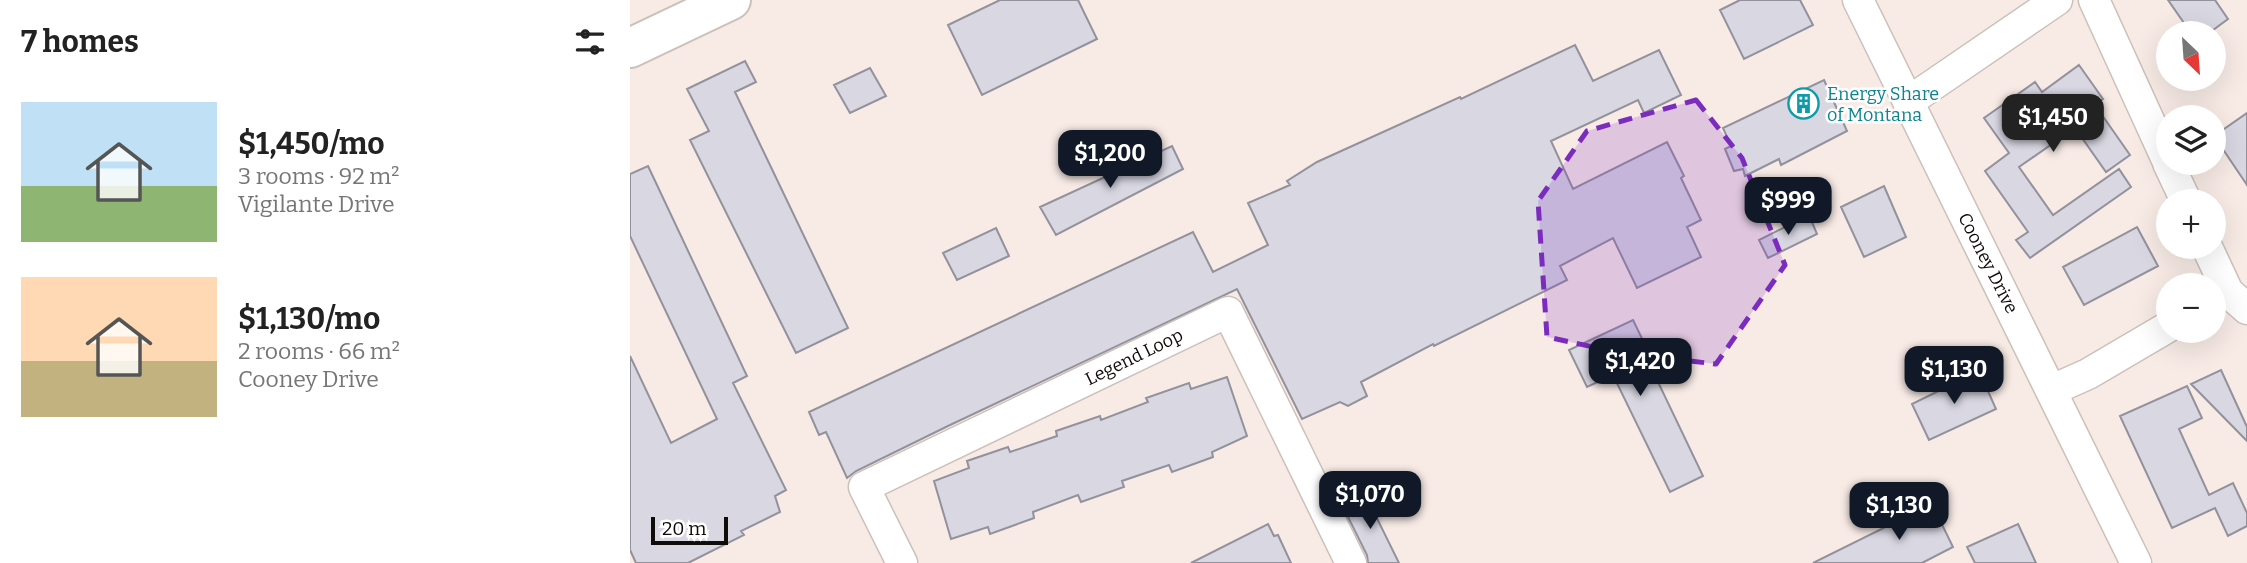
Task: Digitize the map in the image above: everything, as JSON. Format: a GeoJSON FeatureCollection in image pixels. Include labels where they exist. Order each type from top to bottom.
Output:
{"type":"FeatureCollection","features":[{"type":"Feature","properties":{"kind":"main road"},"geometry":{"type":"LineString","coordinates":[[630,48],[731,0]]}},
{"type":"Feature","properties":{"kind":"street","name":"Cooney Drive"},"geometry":{"type":"LineString","coordinates":[[1858,0],[2136,563]]}},
{"type":"Feature","properties":{"kind":"street"},"geometry":{"type":"LineString","coordinates":[[1908,102],[2057,0]]}},
{"type":"Feature","properties":{"kind":"street"},"geometry":{"type":"LineString","coordinates":[[2094,0],[2156,136]]}},
{"type":"Feature","properties":{"kind":"street"},"geometry":{"type":"LineString","coordinates":[[2214,259],[2234,295]]}},
{"type":"Feature","properties":{"kind":"street","name":"Legend Loop"},"geometry":{"type":"LineString","coordinates":[[902,563],[864,487],[1228,312],[1351,563]]}},
{"type":"Feature","properties":{"kind":"street"},"geometry":{"type":"LineString","coordinates":[[2052,390],[2088,374],[2156,334]]}},
{"type":"Feature","properties":{"kind":"highlighted area"},"geometry":{"type":"Polygon","coordinates":[[[1696,100],[1742,158],[1785,265],[1716,364],[1621,353],[1547,337],[1538,201],[1587,131],[1696,100]]]}},
{"type":"Feature","properties":{"kind":"building"},"geometry":{"type":"Polygon","coordinates":[[[1000,0],[1078,0],[1097,39],[982,95],[948,25],[1000,0]]]}},
{"type":"Feature","properties":{"kind":"building"},"geometry":{"type":"Polygon","coordinates":[[[1740,0],[1800,0],[1813,25],[1744,59],[1720,10],[1740,0]]]}},
{"type":"Feature","properties":{"kind":"building"},"geometry":{"type":"Polygon","coordinates":[[[2168,0],[2215,0],[2228,19],[2225,21],[2183,21],[2168,0]]]}},
{"type":"Feature","properties":{"kind":"building"},"geometry":{"type":"Polygon","coordinates":[[[1575,45],[1593,81],[1659,50],[1681,95],[1644,113],[1638,100],[1551,141],[1573,189],[1667,142],[1701,220],[1687,227],[1701,257],[1637,288],[1613,238],[1560,266],[1567,280],[1434,346],[1433,344],[1361,382],[1367,396],[1348,406],[1340,402],[1302,419],[1237,289],[948,426],[856,471],[847,478],[826,432],[819,435],[809,412],[1193,232],[1213,272],[1268,245],[1248,203],[1290,185],[1287,181],[1317,162],[1575,45]]]}},
{"type":"Feature","properties":{"kind":"building"},"geometry":{"type":"Polygon","coordinates":[[[745,61],[756,82],[735,92],[848,328],[796,353],[690,140],[709,131],[687,89],[745,61]]]}},
{"type":"Feature","properties":{"kind":"building"},"geometry":{"type":"Polygon","coordinates":[[[2079,65],[2103,99],[2095,105],[2130,155],[2106,172],[2075,128],[2019,167],[2053,215],[2119,169],[2131,187],[2030,258],[2016,240],[2028,232],[1985,171],[2009,153],[1984,118],[2035,82],[2042,92],[2079,65]]]}},
{"type":"Feature","properties":{"kind":"building"},"geometry":{"type":"Polygon","coordinates":[[[870,68],[886,96],[850,113],[834,85],[870,68]]]}},
{"type":"Feature","properties":{"kind":"building","name":"Energy Share of Montana"},"geometry":{"type":"Polygon","coordinates":[[[1824,80],[1847,131],[1781,165],[1779,159],[1745,176],[1743,169],[1734,171],[1725,149],[1731,146],[1723,128],[1824,80]]]}},
{"type":"Feature","properties":{"kind":"building"},"geometry":{"type":"Polygon","coordinates":[[[2247,113],[2247,185],[2226,154],[2226,128],[2247,113]]]}},
{"type":"Feature","properties":{"kind":"building"},"geometry":{"type":"Polygon","coordinates":[[[1172,146],[1183,169],[1056,235],[1040,207],[1172,146]]]}},
{"type":"Feature","properties":{"kind":"building"},"geometry":{"type":"Polygon","coordinates":[[[648,166],[747,376],[733,383],[786,490],[775,496],[780,512],[741,531],[744,535],[688,563],[636,563],[630,550],[630,356],[671,443],[717,419],[630,236],[630,174],[648,166]]]}},
{"type":"Feature","properties":{"kind":"building"},"geometry":{"type":"Polygon","coordinates":[[[1884,186],[1906,237],[1864,257],[1841,207],[1884,186]]]}},
{"type":"Feature","properties":{"kind":"building"},"geometry":{"type":"Polygon","coordinates":[[[1809,215],[1817,234],[1768,258],[1759,240],[1809,215]]]}},
{"type":"Feature","properties":{"kind":"building"},"geometry":{"type":"Polygon","coordinates":[[[2137,227],[2158,266],[2084,305],[2063,267],[2137,227]]]}},
{"type":"Feature","properties":{"kind":"building"},"geometry":{"type":"Polygon","coordinates":[[[996,228],[1009,256],[957,280],[943,253],[996,228]]]}},
{"type":"Feature","properties":{"kind":"building"},"geometry":{"type":"Polygon","coordinates":[[[1633,320],[1651,357],[1647,359],[1703,476],[1670,492],[1613,375],[1587,387],[1569,350],[1633,320]]]}},
{"type":"Feature","properties":{"kind":"building"},"geometry":{"type":"Polygon","coordinates":[[[2221,370],[2247,427],[2247,441],[2191,384],[2221,370]]]}},
{"type":"Feature","properties":{"kind":"building"},"geometry":{"type":"Polygon","coordinates":[[[1979,371],[1996,409],[1929,440],[1912,404],[1979,371]]]}},
{"type":"Feature","properties":{"kind":"building"},"geometry":{"type":"Polygon","coordinates":[[[1227,377],[1247,436],[1212,452],[1213,457],[1172,472],[1169,465],[1122,481],[1124,487],[1081,502],[1078,495],[1033,512],[1034,518],[990,534],[988,527],[951,539],[934,481],[969,468],[967,461],[1008,447],[1010,452],[1057,436],[1056,431],[1100,416],[1101,420],[1148,402],[1146,398],[1189,383],[1191,389],[1227,377]]]}},
{"type":"Feature","properties":{"kind":"building"},"geometry":{"type":"Polygon","coordinates":[[[2187,386],[2202,418],[2179,429],[2209,495],[2233,483],[2247,513],[2247,526],[2228,536],[2215,508],[2172,528],[2120,416],[2187,386]]]}},
{"type":"Feature","properties":{"kind":"building"},"geometry":{"type":"Polygon","coordinates":[[[1365,494],[1399,563],[1368,563],[1367,555],[1342,505],[1365,494]]]}},
{"type":"Feature","properties":{"kind":"building"},"geometry":{"type":"Polygon","coordinates":[[[1932,504],[1953,547],[1922,563],[1813,563],[1932,504]]]}},
{"type":"Feature","properties":{"kind":"building"},"geometry":{"type":"Polygon","coordinates":[[[1268,524],[1274,536],[1278,535],[1291,563],[1191,563],[1268,524]]]}},
{"type":"Feature","properties":{"kind":"building"},"geometry":{"type":"Polygon","coordinates":[[[2018,524],[2036,563],[1975,563],[1967,547],[2018,524]]]}},
{"type":"Feature","properties":{"kind":"place","name":"Energy Share of Montana"},"geometry":{"type":"Point","coordinates":[1804,104]}}]}
